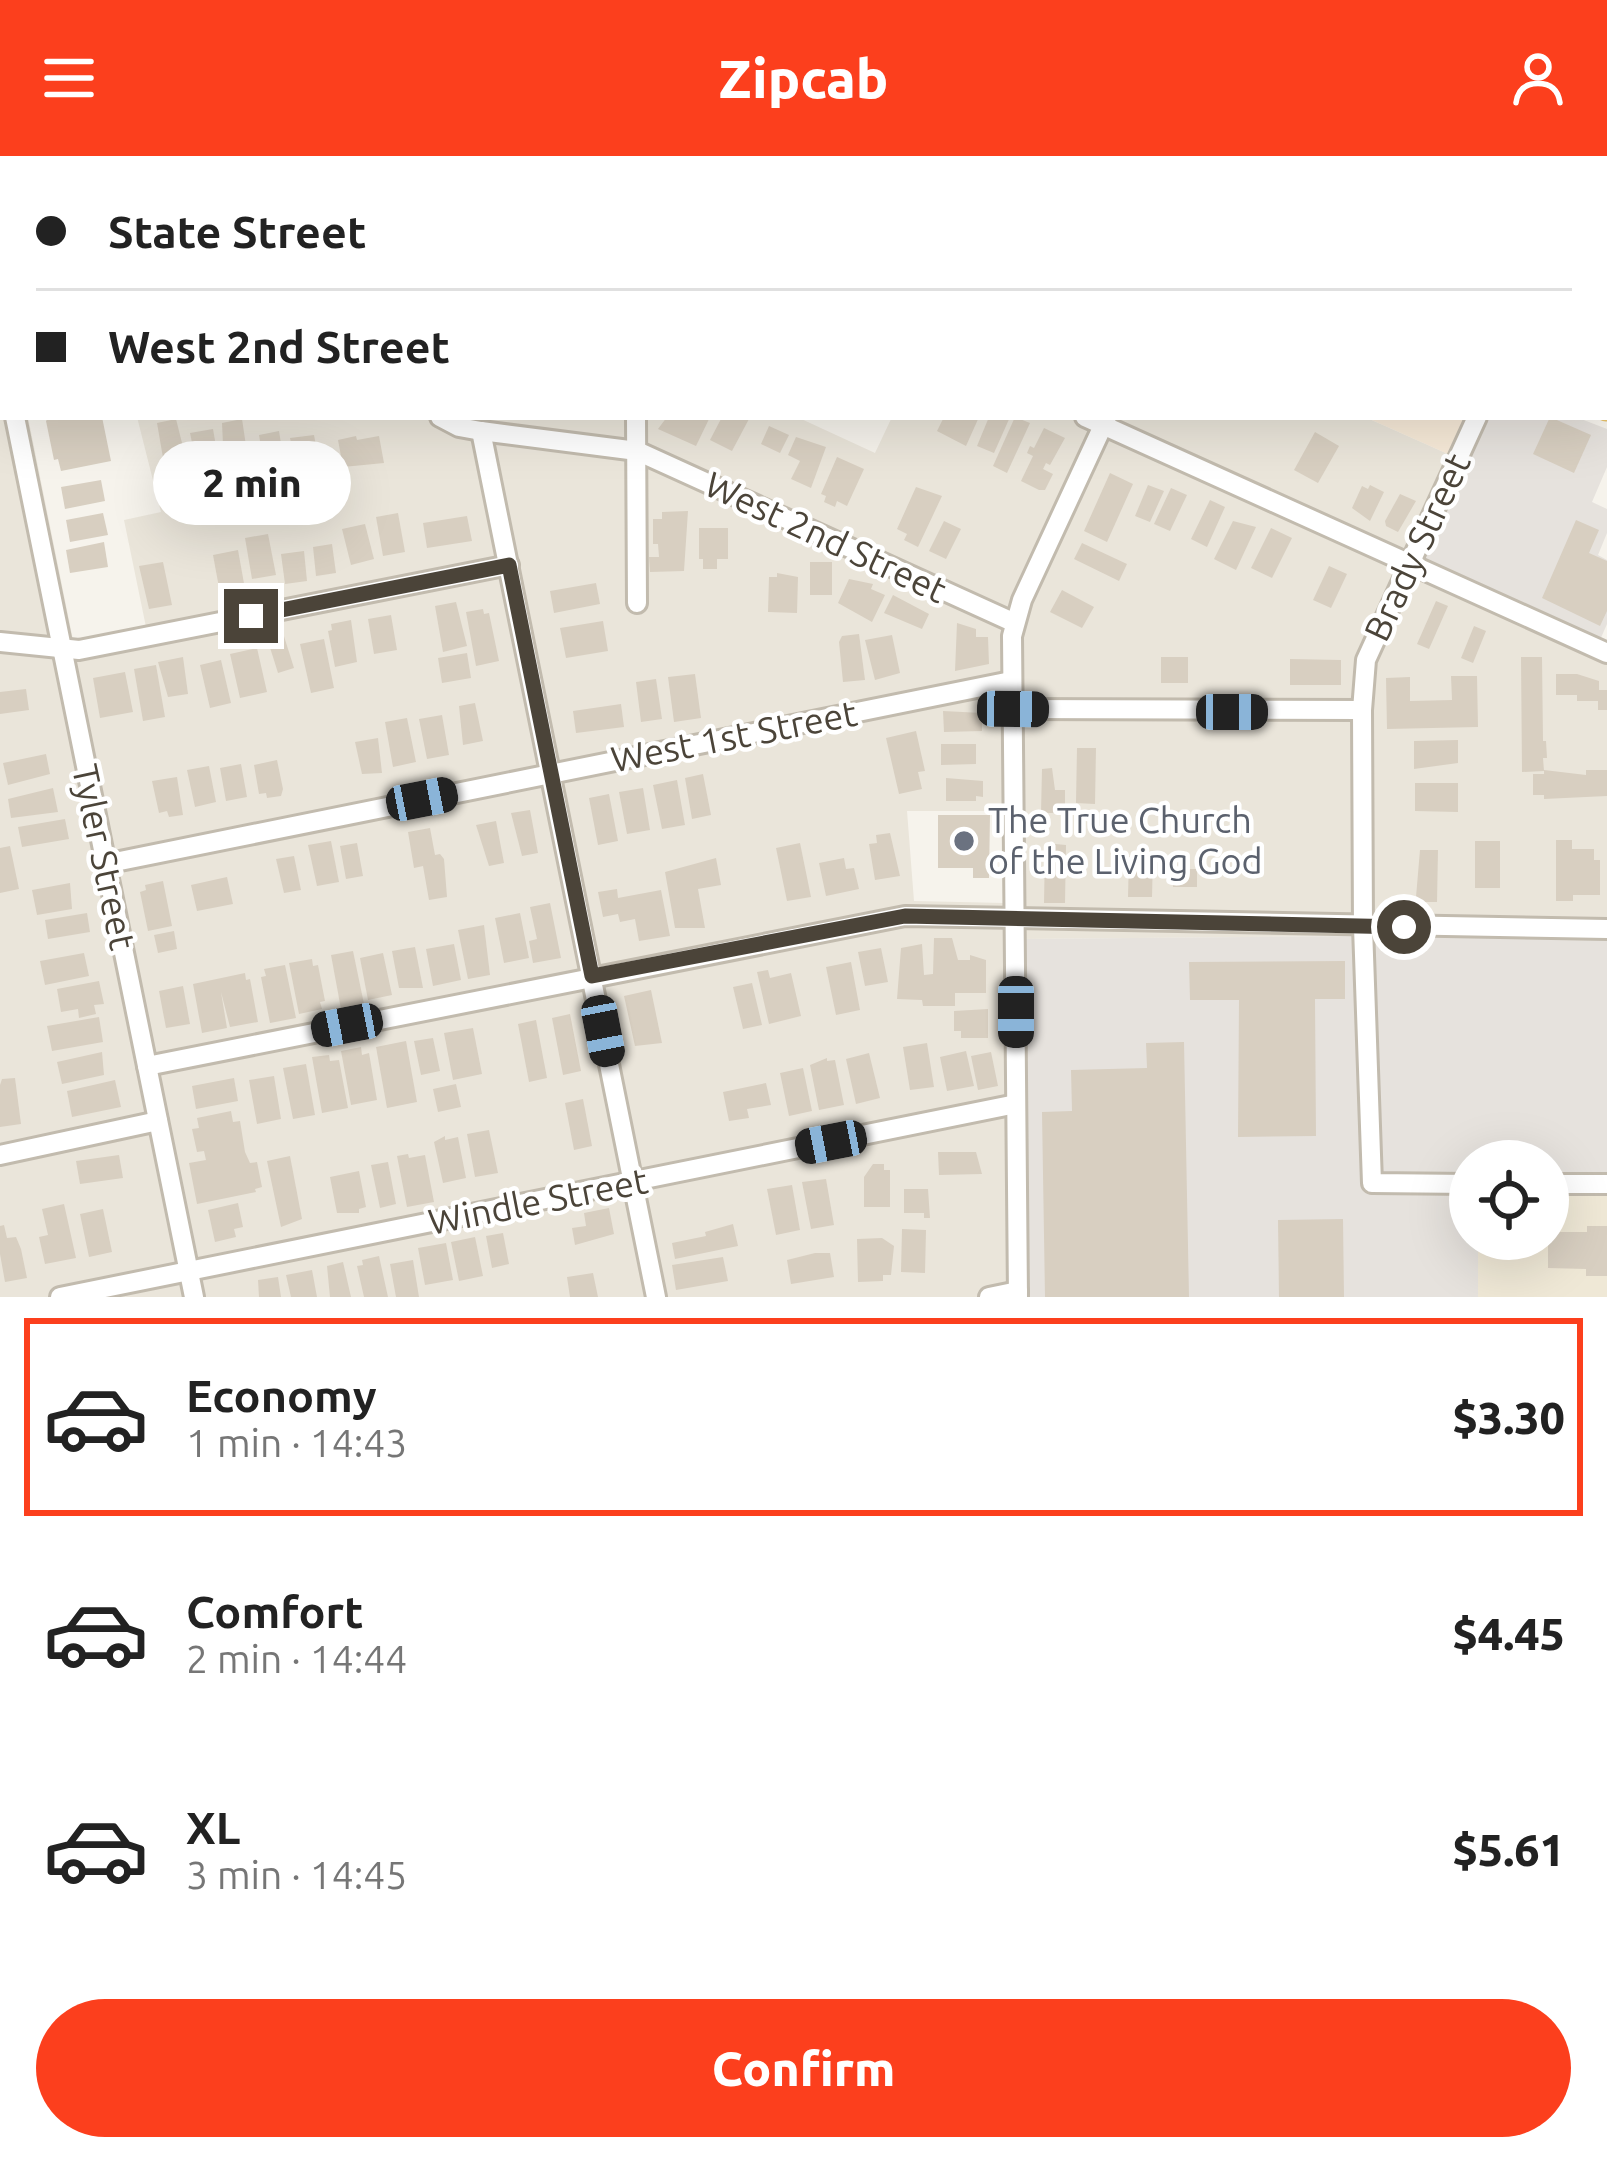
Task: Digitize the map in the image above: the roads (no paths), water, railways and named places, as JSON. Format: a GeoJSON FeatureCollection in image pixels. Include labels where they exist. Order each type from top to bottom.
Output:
{"type":"FeatureCollection","features":[{"type":"Feature","properties":{"kind":"street","name":"Tyler Street"},"geometry":{"type":"LineString","coordinates":[[16,420],[194,1297]]}},
{"type":"Feature","properties":{"kind":"street","name":"West 2nd Street"},"geometry":{"type":"LineString","coordinates":[[446,420],[481,431],[637,451],[1015,623]]}},
{"type":"Feature","properties":{"kind":"street"},"geometry":{"type":"LineString","coordinates":[[637,420],[637,603]]}},
{"type":"Feature","properties":{"kind":"street"},"geometry":{"type":"LineString","coordinates":[[988,1297],[1018,1294],[1011,681],[1015,623],[1098,420],[1607,653]]}},
{"type":"Feature","properties":{"kind":"street","name":"Brady Street"},"geometry":{"type":"LineString","coordinates":[[1449,1184],[1372,1183],[1362,710],[1366,660],[1476,420]]}},
{"type":"Feature","properties":{"kind":"street"},"geometry":{"type":"LineString","coordinates":[[481,431],[656,1297]]}},
{"type":"Feature","properties":{"kind":"street"},"geometry":{"type":"LineString","coordinates":[[0,642],[80,650],[509,565]]}},
{"type":"Feature","properties":{"kind":"street","name":"West 1st Street"},"geometry":{"type":"LineString","coordinates":[[105,863],[1011,681]]}},
{"type":"Feature","properties":{"kind":"street"},"geometry":{"type":"LineString","coordinates":[[1013,709],[1362,710]]}},
{"type":"Feature","properties":{"kind":"street"},"geometry":{"type":"LineString","coordinates":[[147,1066],[905,916],[1607,929]]}},
{"type":"Feature","properties":{"kind":"street","name":"Windle Street"},"geometry":{"type":"LineString","coordinates":[[60,1297],[1016,1105]]}},
{"type":"Feature","properties":{"kind":"street"},"geometry":{"type":"LineString","coordinates":[[0,1155],[158,1120]]}},
{"type":"Feature","properties":{"kind":"street"},"geometry":{"type":"LineString","coordinates":[[1569,1184],[1607,1184]]}},
{"type":"Feature","properties":{"kind":"place","name":"The True Church of the Living God"},"geometry":{"type":"Point","coordinates":[964,841]}}]}
